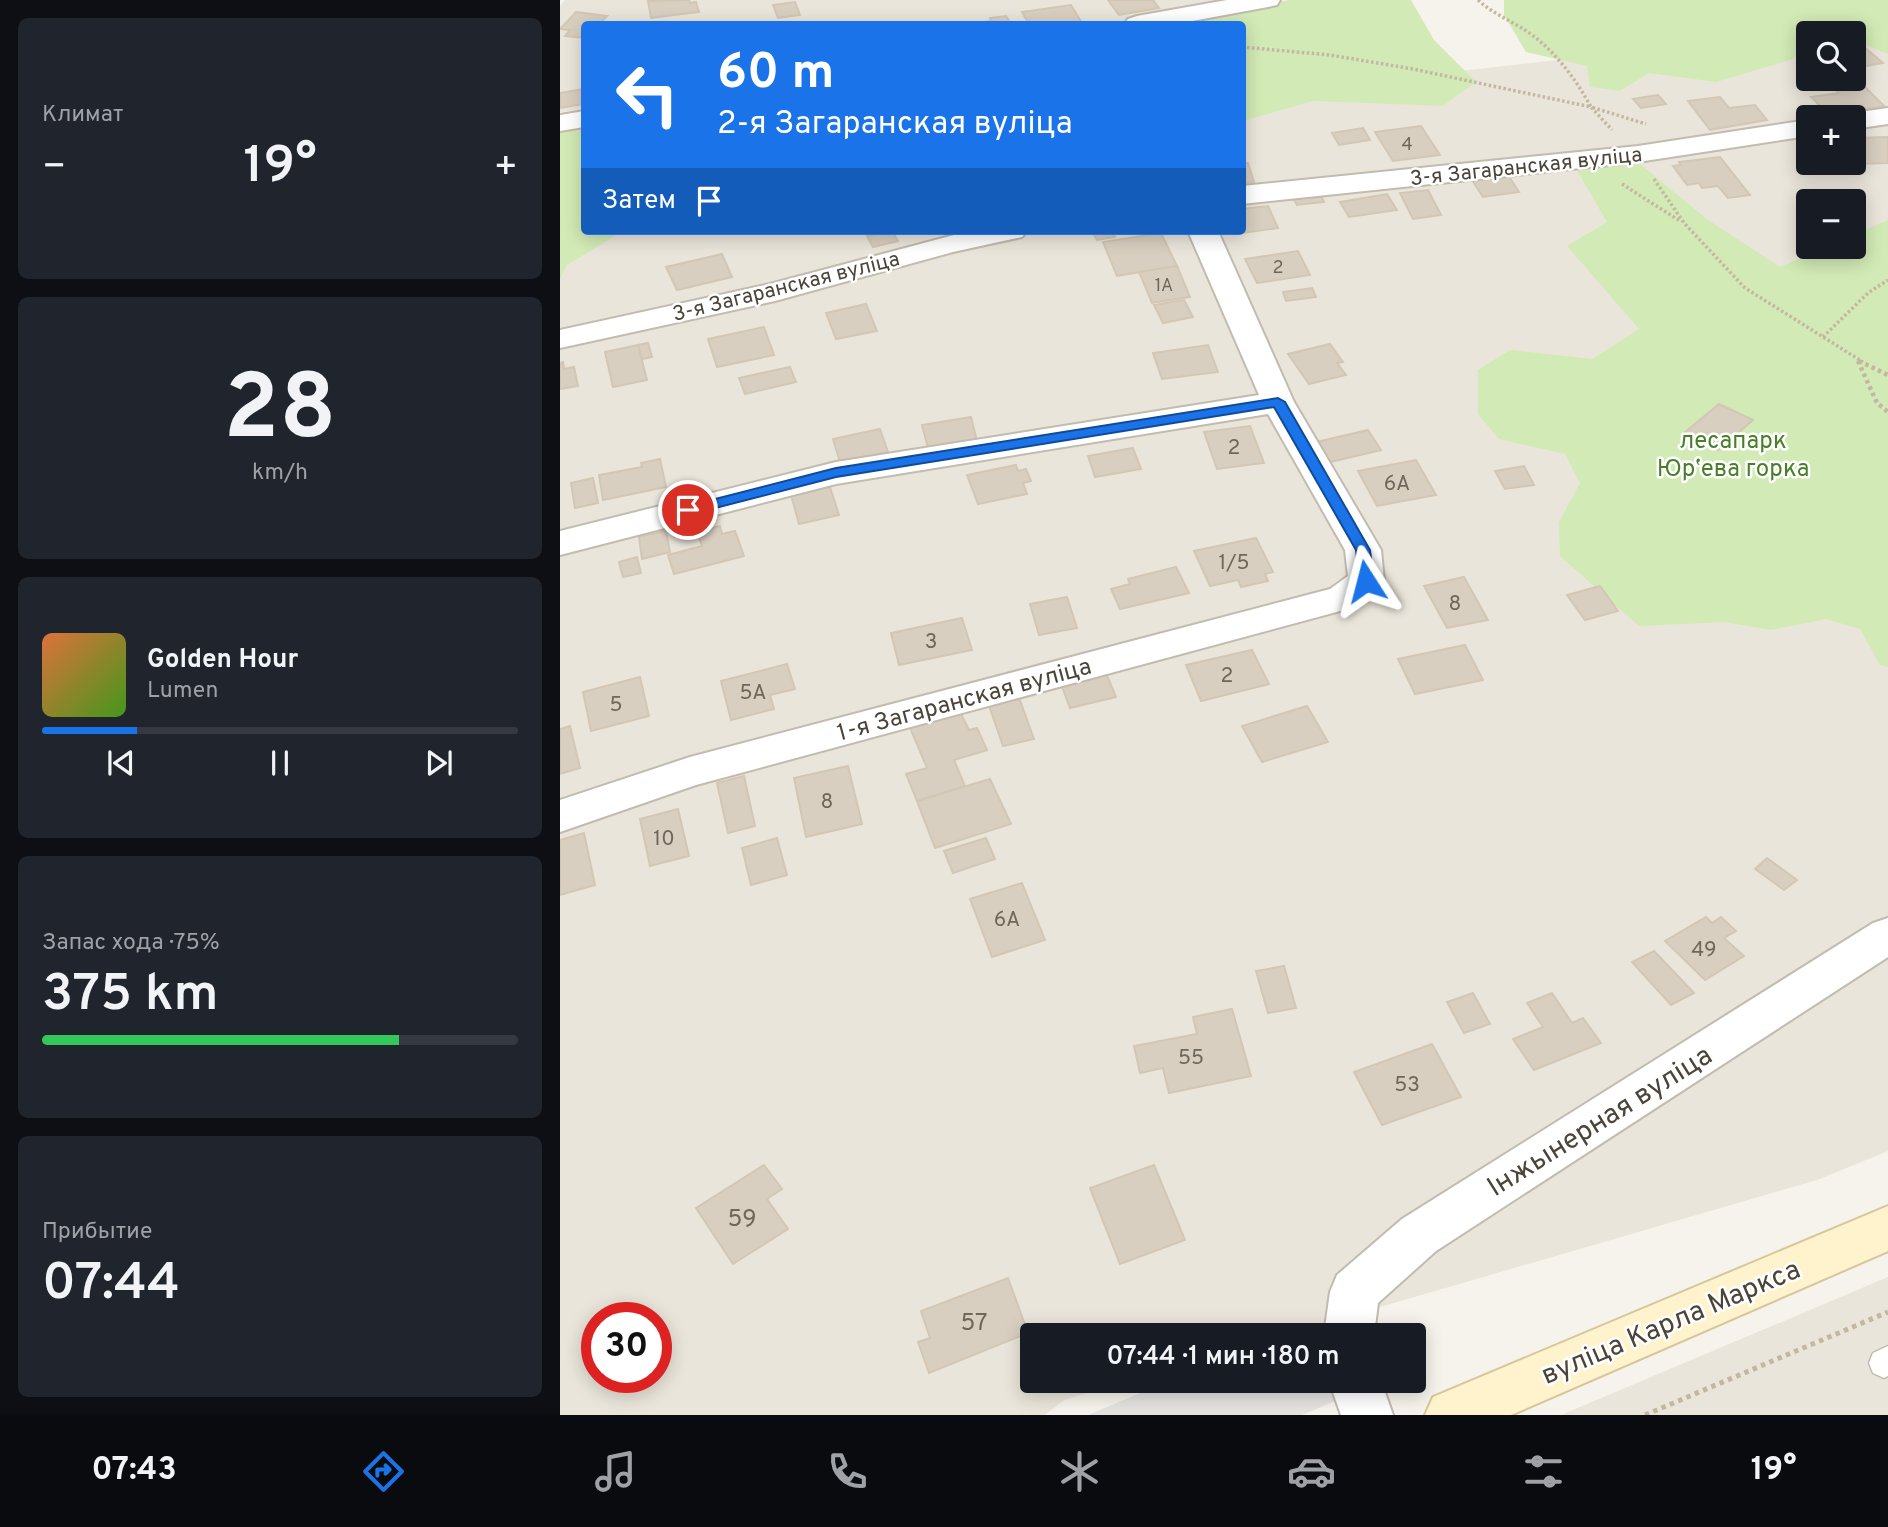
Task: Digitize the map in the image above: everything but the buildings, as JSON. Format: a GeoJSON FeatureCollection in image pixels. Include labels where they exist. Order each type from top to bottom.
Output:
{"type":"FeatureCollection","features":[{"type":"Feature","properties":{"kind":"main road","name":"вуліца Карла Маркса"},"geometry":{"type":"LineString","coordinates":[[1453,1415],[1888,1228]]}},
{"type":"Feature","properties":{"kind":"street"},"geometry":{"type":"LineString","coordinates":[[1153,21],[1268,0]]}},
{"type":"Feature","properties":{"kind":"street"},"geometry":{"type":"LineString","coordinates":[[1866,119],[1888,116]]}},
{"type":"Feature","properties":{"kind":"street"},"geometry":{"type":"LineString","coordinates":[[560,123],[581,119]]}},
{"type":"Feature","properties":{"kind":"street","name":"3-я Загаранская вуліца"},"geometry":{"type":"LineString","coordinates":[[1246,195],[1638,155],[1796,130]]}},
{"type":"Feature","properties":{"kind":"street","name":"3-я Загаранская вуліца"},"geometry":{"type":"LineString","coordinates":[[560,339],[775,292],[949,244],[993,235]]}},
{"type":"Feature","properties":{"kind":"street"},"geometry":{"type":"LineString","coordinates":[[560,543],[836,473],[1278,402],[1205,235]]}},
{"type":"Feature","properties":{"kind":"street","name":"1-я Загаранская вуліца"},"geometry":{"type":"LineString","coordinates":[[560,816],[690,772],[1342,598],[1366,581],[1363,550],[1278,402]]}},
{"type":"Feature","properties":{"kind":"street","name":"Інжынерная вуліца"},"geometry":{"type":"LineString","coordinates":[[1351,1323],[1355,1292],[1419,1235],[1888,935]]}},
{"type":"Feature","properties":{"kind":"street"},"geometry":{"type":"LineString","coordinates":[[1359,1393],[1367,1415]]}},
{"type":"Feature","properties":{"kind":"path"},"geometry":{"type":"LineString","coordinates":[[1478,0],[1490,13],[1528,32],[1575,77],[1591,107]]}},
{"type":"Feature","properties":{"kind":"path"},"geometry":{"type":"LineString","coordinates":[[1246,47],[1330,55],[1413,69],[1591,107],[1627,117],[1699,145]]}},
{"type":"Feature","properties":{"kind":"path"},"geometry":{"type":"LineString","coordinates":[[1638,155],[1684,223],[1745,288],[1888,376]]}},
{"type":"Feature","properties":{"kind":"path"},"geometry":{"type":"LineString","coordinates":[[1563,162],[1613,178],[1684,223]]}},
{"type":"Feature","properties":{"kind":"path"},"geometry":{"type":"LineString","coordinates":[[1823,337],[1868,293],[1888,280]]}},
{"type":"Feature","properties":{"kind":"path"},"geometry":{"type":"LineString","coordinates":[[1858,360],[1877,403],[1888,412]]}},
{"type":"Feature","properties":{"kind":"path"},"geometry":{"type":"LineString","coordinates":[[1645,1415],[1888,1312]]}},
{"type":"Feature","properties":{"kind":"shaded area"},"geometry":{"type":"Polygon","coordinates":[[[565,0],[1281,0],[1155,21],[581,21],[581,109],[560,112],[560,6],[565,0]]]}},
{"type":"Feature","properties":{"kind":"shaded area"},"geometry":{"type":"Polygon","coordinates":[[[1796,33],[1796,91],[1866,91],[1866,37],[1888,48],[1888,1151],[1817,1180],[1325,1323],[1020,1323],[1020,1393],[1088,1393],[1064,1400],[1045,1415],[560,1415],[560,244],[585,235],[1246,235],[1246,98],[1796,33]]]}},
{"type":"Feature","properties":{"kind":"shaded area"},"geometry":{"type":"Polygon","coordinates":[[[1888,1277],[1888,1415],[1562,1415],[1568,1412],[1888,1277]]]}},
{"type":"Feature","properties":{"kind":"shaded area"},"geometry":{"type":"Polygon","coordinates":[[[1140,1393],[1337,1393],[1340,1399],[1302,1415],[1088,1415],[1140,1393]]]}},
{"type":"Feature","properties":{"kind":"green space"},"geometry":{"type":"Polygon","coordinates":[[[1289,0],[1411,0],[1434,40],[1476,82],[1443,106],[1313,101],[1246,120],[1246,21],[1166,21],[1289,0]]]}},
{"type":"Feature","properties":{"kind":"green space"},"geometry":{"type":"Polygon","coordinates":[[[1504,0],[1888,0],[1888,54],[1866,45],[1866,21],[1796,21],[1796,56],[1793,59],[1716,82],[1649,73],[1620,91],[1590,87],[1587,66],[1526,52],[1504,15],[1504,0]]]}},
{"type":"Feature","properties":{"kind":"green space"},"geometry":{"type":"Polygon","coordinates":[[[581,124],[581,235],[616,235],[567,265],[560,279],[560,127],[581,124]]]}},
{"type":"Feature","properties":{"kind":"green space","name":"лесапарк Юрʼева горка"},"geometry":{"type":"Polygon","coordinates":[[[1640,164],[1708,220],[1780,267],[1799,259],[1866,259],[1866,229],[1888,220],[1888,667],[1880,665],[1860,629],[1826,619],[1771,630],[1724,622],[1639,626],[1560,556],[1559,522],[1580,483],[1565,454],[1499,439],[1478,414],[1478,370],[1510,350],[1592,359],[1639,329],[1567,246],[1607,222],[1574,165],[1640,164]]]}},
{"type":"Feature","properties":{"kind":"route"},"geometry":{"type":"LineString","coordinates":[[688,510],[836,473],[1278,402],[1363,550],[1366,581]]}}]}
